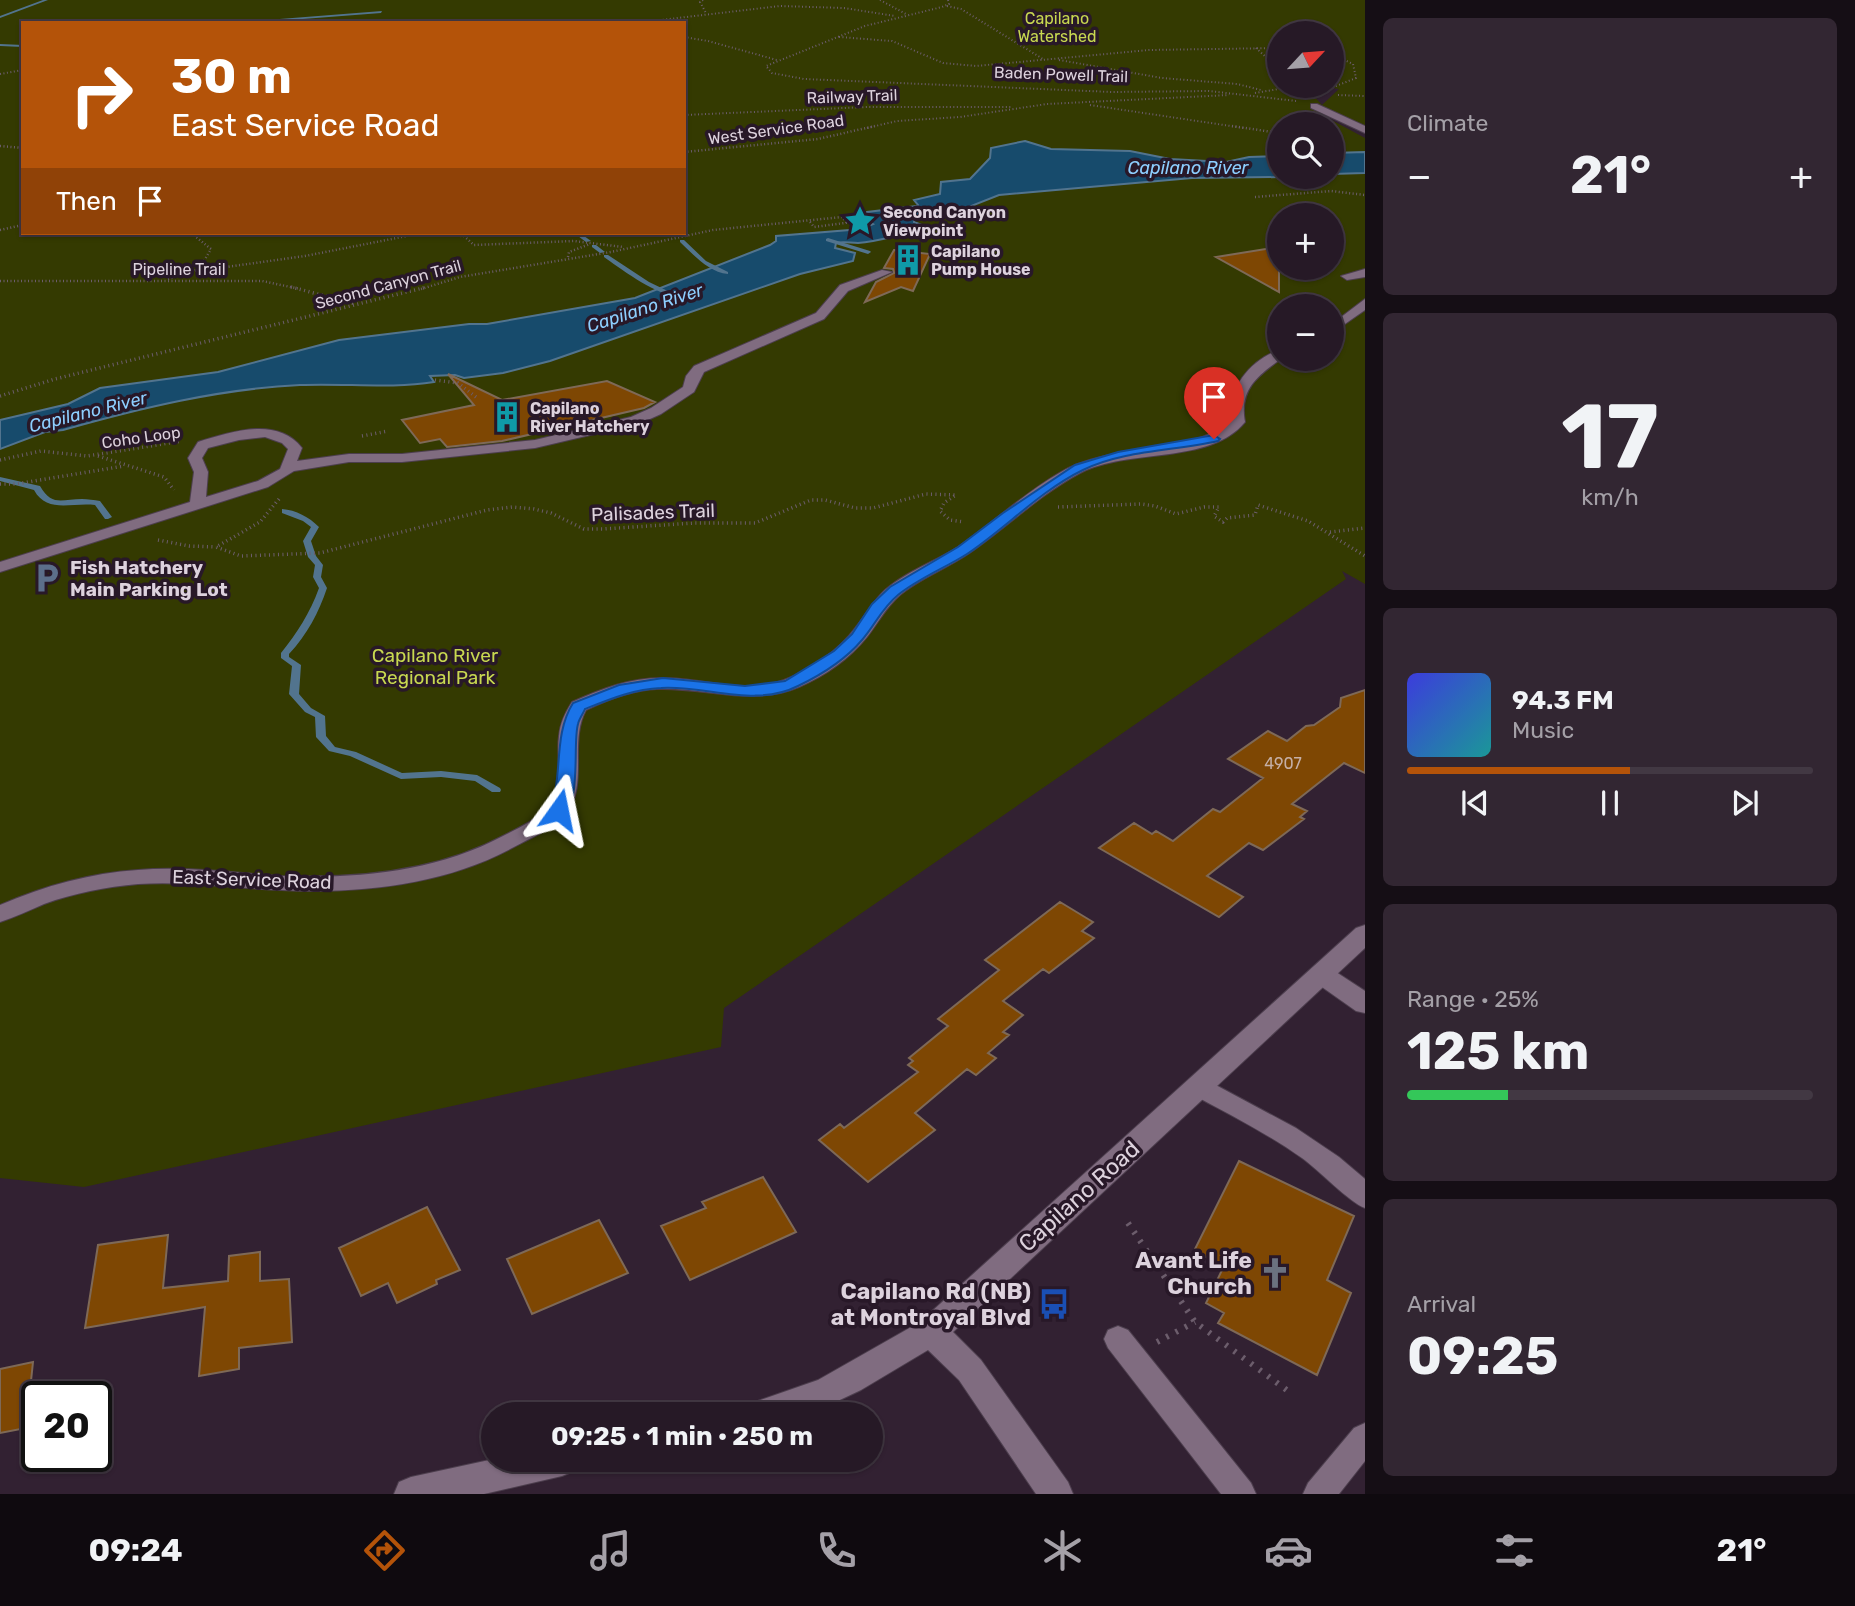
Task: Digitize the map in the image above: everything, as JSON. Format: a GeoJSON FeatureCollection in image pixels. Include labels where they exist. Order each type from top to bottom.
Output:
{"type":"FeatureCollection","features":[{"type":"Feature","properties":{"kind":"main road","name":"Capilano Road"},"geometry":{"type":"LineString","coordinates":[[800,1402],[856,1377],[930,1332],[1365,934]]}},
{"type":"Feature","properties":{"kind":"main road"},"geometry":{"type":"LineString","coordinates":[[1321,974],[1365,1004]]}},
{"type":"Feature","properties":{"kind":"main road"},"geometry":{"type":"LineString","coordinates":[[930,1332],[971,1370],[1056,1494]]}},
{"type":"Feature","properties":{"kind":"main road"},"geometry":{"type":"LineString","coordinates":[[411,1494],[509,1472]]}},
{"type":"Feature","properties":{"kind":"lane"},"geometry":{"type":"LineString","coordinates":[[1314,106],[1365,130]]}},
{"type":"Feature","properties":{"kind":"lane"},"geometry":{"type":"LineString","coordinates":[[288,467],[349,458],[414,457],[535,444],[636,420],[656,411],[689,389],[693,376],[699,369],[820,316],[844,288],[886,272]]}},
{"type":"Feature","properties":{"kind":"lane"},"geometry":{"type":"LineString","coordinates":[[1347,276],[1365,273]]}},
{"type":"Feature","properties":{"kind":"lane"},"geometry":{"type":"LineString","coordinates":[[1344,321],[1365,303]]}},
{"type":"Feature","properties":{"kind":"lane","name":"East Service Road"},"geometry":{"type":"LineString","coordinates":[[0,914],[74,886],[118,879],[161,876],[285,883],[352,881],[412,874],[469,859],[510,841],[559,810],[566,789],[569,725],[579,706],[625,688],[663,683],[745,691],[790,684],[839,654],[858,636],[877,607],[895,590],[963,550],[1007,515],[1079,467],[1118,455],[1214,439],[1231,431],[1238,422],[1234,400],[1240,390],[1267,363]]}},
{"type":"Feature","properties":{"kind":"lane"},"geometry":{"type":"LineString","coordinates":[[0,567],[263,484],[286,471],[296,451],[292,443],[279,436],[250,433],[203,445],[195,458],[201,472],[197,504]]}},
{"type":"Feature","properties":{"kind":"lane"},"geometry":{"type":"LineString","coordinates":[[1199,1086],[1267,1124],[1349,1178],[1365,1196]]}},
{"type":"Feature","properties":{"kind":"lane"},"geometry":{"type":"LineString","coordinates":[[1125,1347],[1240,1494]]}},
{"type":"Feature","properties":{"kind":"lane"},"geometry":{"type":"LineString","coordinates":[[1319,1494],[1365,1438]]}},
{"type":"Feature","properties":{"kind":"path"},"geometry":{"type":"LineString","coordinates":[[703,0],[700,2],[706,13]]}},
{"type":"Feature","properties":{"kind":"path"},"geometry":{"type":"LineString","coordinates":[[880,0],[907,15]]}},
{"type":"Feature","properties":{"kind":"path"},"geometry":{"type":"LineString","coordinates":[[946,6],[950,2],[948,0]]}},
{"type":"Feature","properties":{"kind":"path"},"geometry":{"type":"LineString","coordinates":[[649,21],[780,6],[862,10],[900,16]]}},
{"type":"Feature","properties":{"kind":"path"},"geometry":{"type":"LineString","coordinates":[[686,37],[708,39],[752,55],[778,60],[834,36],[900,16],[946,6],[961,9],[1044,60]]}},
{"type":"Feature","properties":{"kind":"path"},"geometry":{"type":"LineString","coordinates":[[834,36],[892,41],[936,61],[957,65],[992,66],[1158,50],[1267,48]]}},
{"type":"Feature","properties":{"kind":"path"},"geometry":{"type":"LineString","coordinates":[[1255,47],[1267,58]]}},
{"type":"Feature","properties":{"kind":"path"},"geometry":{"type":"LineString","coordinates":[[1344,58],[1355,65],[1356,78],[1344,83]]}},
{"type":"Feature","properties":{"kind":"path"},"geometry":{"type":"LineString","coordinates":[[1053,59],[1162,78],[1237,84],[1265,91]]}},
{"type":"Feature","properties":{"kind":"path","name":"Baden Powell Trail"},"geometry":{"type":"LineString","coordinates":[[778,60],[766,66],[767,70],[804,79],[1071,91],[1209,91],[1281,98],[1314,106]]}},
{"type":"Feature","properties":{"kind":"path"},"geometry":{"type":"LineString","coordinates":[[0,74],[21,70]]}},
{"type":"Feature","properties":{"kind":"path"},"geometry":{"type":"LineString","coordinates":[[1246,94],[1265,91]]}},
{"type":"Feature","properties":{"kind":"path","name":"West Service Road"},"geometry":{"type":"LineString","coordinates":[[686,152],[817,139],[897,121],[960,117],[1020,107],[1246,94]]}},
{"type":"Feature","properties":{"kind":"path"},"geometry":{"type":"LineString","coordinates":[[1344,94],[1365,96]]}},
{"type":"Feature","properties":{"kind":"path"},"geometry":{"type":"LineString","coordinates":[[1085,103],[1267,131]]}},
{"type":"Feature","properties":{"kind":"path","name":"Railway Trail"},"geometry":{"type":"LineString","coordinates":[[686,115],[893,107],[1020,107]]}},
{"type":"Feature","properties":{"kind":"path"},"geometry":{"type":"LineString","coordinates":[[0,146],[21,148]]}},
{"type":"Feature","properties":{"kind":"path"},"geometry":{"type":"LineString","coordinates":[[1255,197],[1331,191],[1365,194]]}},
{"type":"Feature","properties":{"kind":"path"},"geometry":{"type":"LineString","coordinates":[[847,223],[842,217],[810,222],[814,227],[847,223],[860,221]]}},
{"type":"Feature","properties":{"kind":"path","name":"Second Canyon Trail"},"geometry":{"type":"LineString","coordinates":[[0,396],[55,379],[176,352],[460,277],[568,257],[611,253],[713,230],[827,218]]}},
{"type":"Feature","properties":{"kind":"path","name":"Second Canyon Trail"},"geometry":{"type":"LineString","coordinates":[[787,222],[810,222]]}},
{"type":"Feature","properties":{"kind":"path"},"geometry":{"type":"LineString","coordinates":[[0,230],[21,225]]}},
{"type":"Feature","properties":{"kind":"path"},"geometry":{"type":"LineString","coordinates":[[192,235],[208,244],[211,249],[201,266],[204,268]]}},
{"type":"Feature","properties":{"kind":"path"},"geometry":{"type":"LineString","coordinates":[[166,280],[204,268],[227,268],[305,256],[412,235]]}},
{"type":"Feature","properties":{"kind":"path"},"geometry":{"type":"LineString","coordinates":[[440,235],[464,236],[474,245],[574,241],[627,248]]}},
{"type":"Feature","properties":{"kind":"path"},"geometry":{"type":"LineString","coordinates":[[568,257],[569,252],[590,244]]}},
{"type":"Feature","properties":{"kind":"path","name":"Pipeline Trail"},"geometry":{"type":"LineString","coordinates":[[0,281],[262,281],[322,293],[356,304]]}},
{"type":"Feature","properties":{"kind":"path"},"geometry":{"type":"LineString","coordinates":[[435,380],[450,379],[470,389],[476,397]]}},
{"type":"Feature","properties":{"kind":"path","name":"Coho Loop"},"geometry":{"type":"LineString","coordinates":[[0,460],[41,452],[87,456],[180,441],[203,445]]}},
{"type":"Feature","properties":{"kind":"path"},"geometry":{"type":"LineString","coordinates":[[96,455],[164,477],[177,493]]}},
{"type":"Feature","properties":{"kind":"path"},"geometry":{"type":"LineString","coordinates":[[0,484],[124,466]]}},
{"type":"Feature","properties":{"kind":"path","name":"Palisades Trail"},"geometry":{"type":"LineString","coordinates":[[140,525],[143,533],[162,541],[216,547],[241,556],[320,553],[474,513],[512,507],[551,513],[584,528],[603,529],[694,523],[755,523],[811,500],[825,500],[855,508],[873,508],[939,493],[957,495],[944,503],[940,511],[955,522],[1007,515]]}},
{"type":"Feature","properties":{"kind":"path"},"geometry":{"type":"LineString","coordinates":[[216,547],[261,522],[279,500]]}},
{"type":"Feature","properties":{"kind":"path"},"geometry":{"type":"LineString","coordinates":[[1096,504],[1155,505],[1174,515],[1188,513],[1194,507],[1219,507],[1214,516],[1223,522],[1227,518],[1255,515],[1258,505],[1308,521],[1365,556]]}},
{"type":"Feature","properties":{"kind":"path"},"geometry":{"type":"LineString","coordinates":[[1329,532],[1365,528]]}},
{"type":"Feature","properties":{"kind":"path"},"geometry":{"type":"LineString","coordinates":[[1128,1223],[1195,1322],[1287,1391]]}},
{"type":"Feature","properties":{"kind":"path"},"geometry":{"type":"LineString","coordinates":[[1125,1347],[1195,1322]]}},
{"type":"Feature","properties":{"kind":"green space","name":"Capilano River Regional Park"},"geometry":{"type":"Polygon","coordinates":[[[0,0],[1365,0],[1365,130],[1344,118],[1344,112],[1332,112],[1323,107],[1324,112],[1267,112],[1267,189],[1344,189],[1344,174],[1365,173],[1365,584],[1342,571],[1346,579],[724,1008],[721,1047],[84,1187],[0,1178],[0,0]]]}},
{"type":"Feature","properties":{"kind":"green space","name":"Capilano River Regional Park"},"geometry":{"type":"Polygon","coordinates":[[[1344,127],[1365,138],[1365,152],[1344,153],[1344,127]]]}},
{"type":"Feature","properties":{"kind":"water","name":"Capilano River"},"geometry":{"type":"Polygon","coordinates":[[[1025,141],[1051,149],[1130,151],[1170,159],[1226,162],[1267,156],[1267,177],[1192,178],[999,195],[971,206],[973,213],[967,216],[922,215],[914,217],[914,222],[922,225],[901,234],[858,243],[836,243],[835,248],[855,253],[853,261],[800,274],[550,361],[503,373],[464,378],[455,375],[430,376],[434,382],[418,384],[300,385],[240,391],[180,401],[45,432],[0,449],[0,420],[68,404],[100,388],[218,372],[339,340],[487,324],[635,298],[770,245],[776,241],[776,236],[862,229],[873,224],[862,217],[867,212],[917,206],[914,200],[940,194],[941,182],[970,179],[990,158],[991,148],[1025,141]]]}},
{"type":"Feature","properties":{"kind":"water"},"geometry":{"type":"Polygon","coordinates":[[[1365,152],[1365,173],[1344,174],[1344,153],[1365,152]]]}},
{"type":"Feature","properties":{"kind":"building"},"geometry":{"type":"Polygon","coordinates":[[[1267,249],[1267,280],[1279,280],[1279,292],[1216,257],[1267,249]]]}},
{"type":"Feature","properties":{"kind":"building"},"geometry":{"type":"Polygon","coordinates":[[[894,250],[930,254],[913,291],[901,287],[865,302],[876,282],[894,273],[893,269],[884,268],[894,250]]]}},
{"type":"Feature","properties":{"kind":"building","name":"Capilano River Hatchery"},"geometry":{"type":"Polygon","coordinates":[[[448,374],[502,400],[607,381],[655,402],[644,408],[502,441],[447,447],[440,439],[420,443],[402,420],[474,405],[448,374]]]}},
{"type":"Feature","properties":{"kind":"building"},"geometry":{"type":"Polygon","coordinates":[[[1365,690],[1365,773],[1344,763],[1292,804],[1307,811],[1300,817],[1304,819],[1263,850],[1249,843],[1207,876],[1243,897],[1219,917],[1099,848],[1134,823],[1152,834],[1156,831],[1173,841],[1213,809],[1220,812],[1263,778],[1228,759],[1268,731],[1287,741],[1306,726],[1314,725],[1340,707],[1341,698],[1365,690]]]}},
{"type":"Feature","properties":{"kind":"building"},"geometry":{"type":"Polygon","coordinates":[[[1060,902],[1093,922],[1082,931],[1094,938],[1049,973],[1043,969],[1003,1001],[1023,1015],[1003,1032],[1009,1035],[988,1053],[996,1058],[976,1075],[967,1069],[915,1113],[935,1130],[868,1182],[819,1140],[840,1124],[844,1128],[918,1072],[908,1065],[913,1061],[909,1058],[948,1026],[938,1019],[999,970],[985,960],[1060,902]]]}},
{"type":"Feature","properties":{"kind":"building","name":"Avant Life Church"},"geometry":{"type":"Polygon","coordinates":[[[1239,1161],[1354,1216],[1327,1280],[1351,1293],[1317,1375],[1218,1323],[1224,1313],[1206,1303],[1224,1266],[1194,1251],[1239,1161]]]}},
{"type":"Feature","properties":{"kind":"building"},"geometry":{"type":"Polygon","coordinates":[[[763,1177],[796,1232],[690,1280],[661,1226],[706,1208],[702,1202],[763,1177]]]}},
{"type":"Feature","properties":{"kind":"building"},"geometry":{"type":"Polygon","coordinates":[[[427,1207],[460,1270],[436,1280],[437,1284],[397,1303],[388,1283],[361,1296],[339,1248],[427,1207]]]}},
{"type":"Feature","properties":{"kind":"building"},"geometry":{"type":"Polygon","coordinates":[[[599,1220],[628,1273],[532,1314],[507,1259],[599,1220]]]}},
{"type":"Feature","properties":{"kind":"building"},"geometry":{"type":"Polygon","coordinates":[[[168,1235],[163,1288],[228,1281],[229,1256],[260,1252],[260,1281],[289,1279],[292,1342],[239,1348],[239,1369],[199,1376],[205,1307],[85,1328],[98,1245],[168,1235]]]}},
{"type":"Feature","properties":{"kind":"building"},"geometry":{"type":"Polygon","coordinates":[[[33,1362],[31,1381],[21,1381],[21,1429],[0,1433],[0,1369],[33,1362]]]}},
{"type":"Feature","properties":{"kind":"waterway"},"geometry":{"type":"LineString","coordinates":[[0,17],[46,0]]}},
{"type":"Feature","properties":{"kind":"waterway"},"geometry":{"type":"LineString","coordinates":[[258,21],[381,12]]}},
{"type":"Feature","properties":{"kind":"waterway"},"geometry":{"type":"LineString","coordinates":[[0,45],[21,46]]}},
{"type":"Feature","properties":{"kind":"waterway"},"geometry":{"type":"LineString","coordinates":[[580,235],[588,241]]}},
{"type":"Feature","properties":{"kind":"waterway"},"geometry":{"type":"LineString","coordinates":[[828,240],[868,252]]}},
{"type":"Feature","properties":{"kind":"waterway"},"geometry":{"type":"LineString","coordinates":[[682,241],[704,262],[726,273]]}},
{"type":"Feature","properties":{"kind":"waterway"},"geometry":{"type":"LineString","coordinates":[[594,246],[602,252]]}},
{"type":"Feature","properties":{"kind":"waterway","name":"Capilano River"},"geometry":{"type":"LineString","coordinates":[[606,256],[647,283],[671,294]]}},
{"type":"Feature","properties":{"kind":"waterway"},"geometry":{"type":"LineString","coordinates":[[0,479],[37,488],[42,497],[59,504],[82,501],[97,503],[108,517]]}},
{"type":"Feature","properties":{"kind":"waterway"},"geometry":{"type":"LineString","coordinates":[[285,511],[306,519],[315,527],[307,541],[312,557],[319,565],[317,577],[323,588],[308,623],[285,653],[285,658],[297,665],[294,694],[308,710],[320,716],[321,737],[332,749],[353,754],[401,776],[441,774],[477,778],[496,790]]}},
{"type":"Feature","properties":{"kind":"place","name":"Second Canyon Viewpoint"},"geometry":{"type":"Point","coordinates":[860,221]}},
{"type":"Feature","properties":{"kind":"place","name":"Capilano Pump House"},"geometry":{"type":"Point","coordinates":[908,260]}},
{"type":"Feature","properties":{"kind":"place","name":"Capilano River Hatchery"},"geometry":{"type":"Point","coordinates":[507,417]}},
{"type":"Feature","properties":{"kind":"place","name":"Fish Hatchery Main Parking Lot"},"geometry":{"type":"Point","coordinates":[47,578]}},
{"type":"Feature","properties":{"kind":"place","name":"Avant Life Church"},"geometry":{"type":"Point","coordinates":[1275,1273]}},
{"type":"Feature","properties":{"kind":"place","name":"Capilano Rd (NB) at Montroyal Blvd"},"geometry":{"type":"Point","coordinates":[1054,1304]}},
{"type":"Feature","properties":{"kind":"route"},"geometry":{"type":"LineString","coordinates":[[559,810],[566,789],[569,725],[579,706],[625,688],[663,683],[745,691],[790,684],[814,672],[839,654],[858,636],[877,607],[895,590],[963,550],[1007,515],[1079,467],[1118,455],[1214,439]]}},
{"type":"Feature","properties":{"kind":"park label","name":"Capilano Watershed"},"geometry":{"type":"Point","coordinates":[1057,27]}}]}
